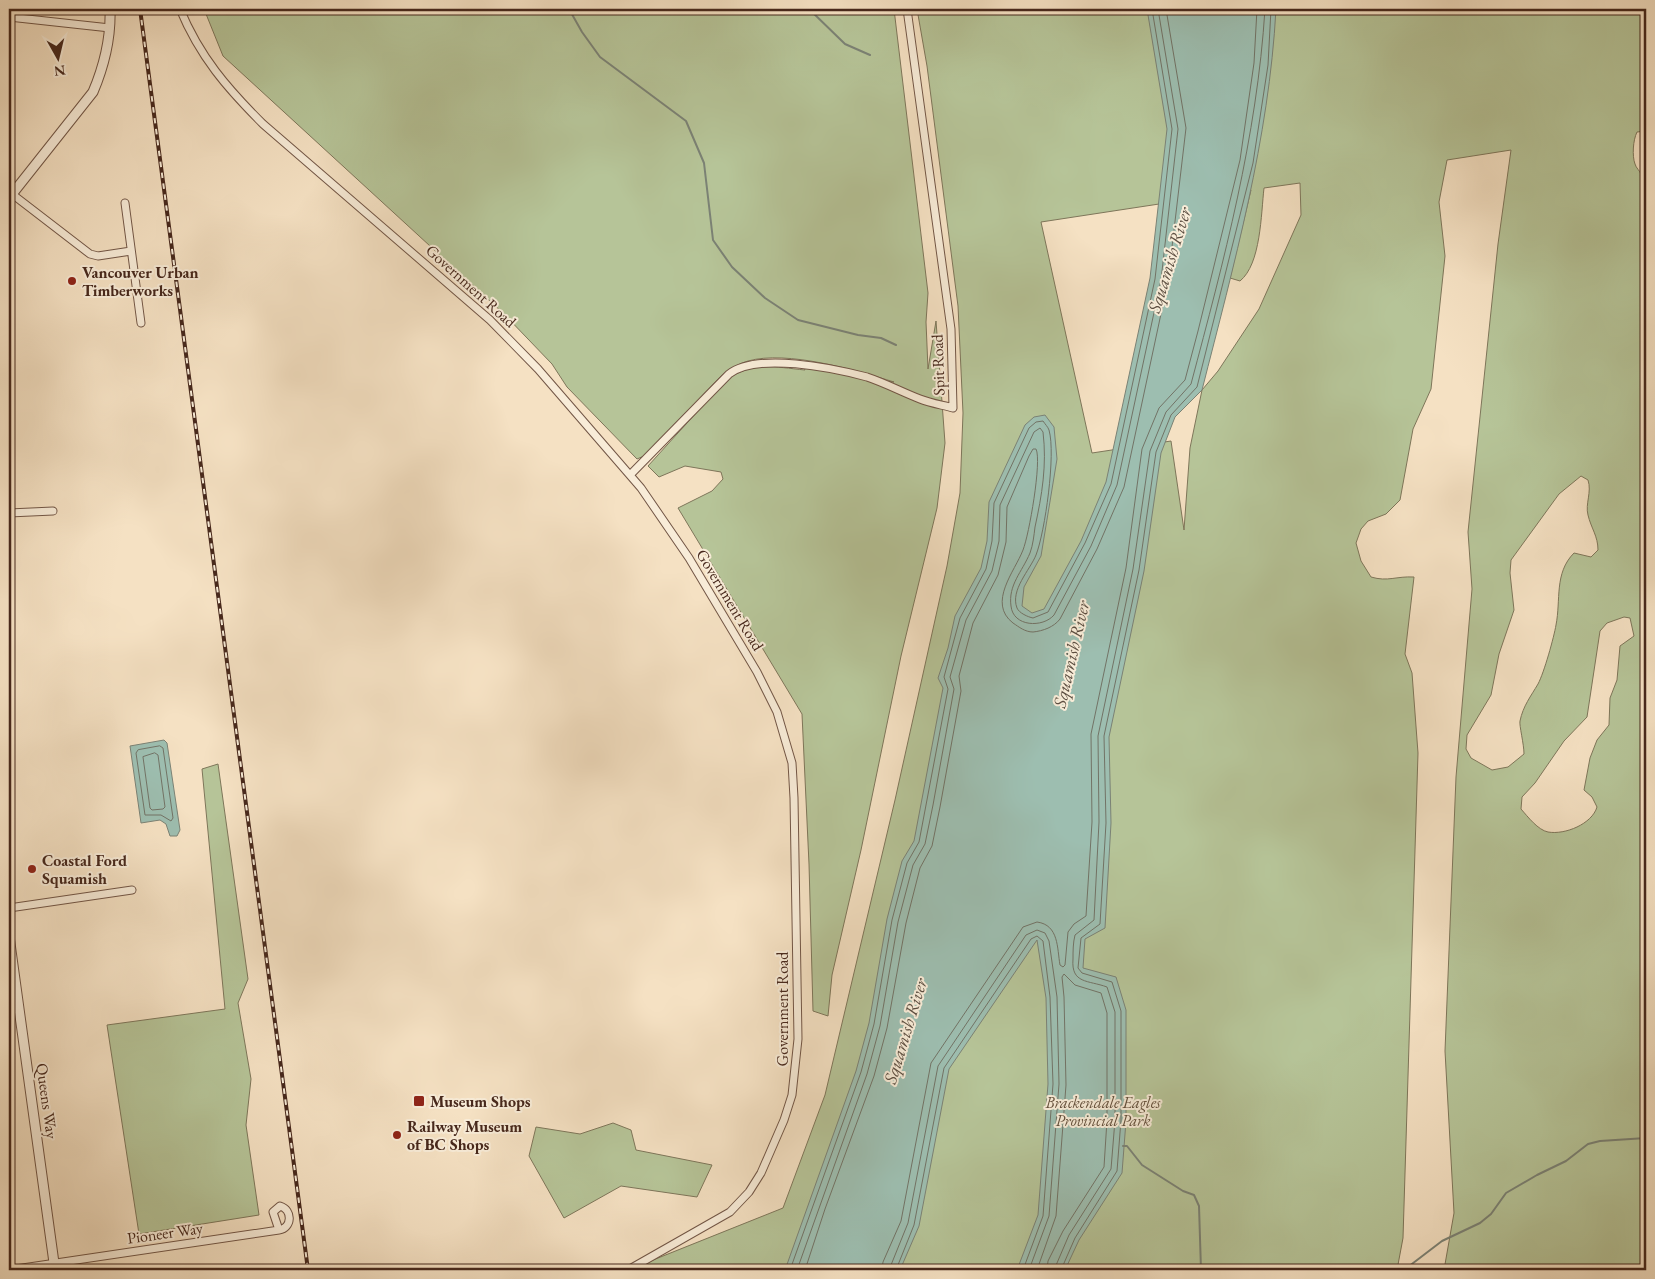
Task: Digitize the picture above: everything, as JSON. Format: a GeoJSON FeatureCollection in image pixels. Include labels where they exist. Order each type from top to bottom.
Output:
{"type":"FeatureCollection","features":[{"type":"Feature","properties":{"kind":"street"},"geometry":{"type":"LineString","coordinates":[[110,9],[110,28],[101,72],[93,92],[10,196],[90,254],[98,256],[131,252]]}},
{"type":"Feature","properties":{"kind":"street","name":"Government Road"},"geometry":{"type":"LineString","coordinates":[[180,9],[204,58],[219,78],[263,124],[490,320],[538,369],[630,475],[689,558],[757,672],[777,712],[786,737],[792,763],[794,798],[798,1040],[792,1095],[784,1120],[761,1173],[748,1192],[730,1212],[628,1270]]}},
{"type":"Feature","properties":{"kind":"street","name":"Spit Road"},"geometry":{"type":"LineString","coordinates":[[630,475],[729,374],[742,365],[775,362],[867,378],[922,400],[953,408],[951,330],[907,9]]}},
{"type":"Feature","properties":{"kind":"street"},"geometry":{"type":"LineString","coordinates":[[9,17],[110,28]]}},
{"type":"Feature","properties":{"kind":"street"},"geometry":{"type":"LineString","coordinates":[[125,203],[141,323]]}},
{"type":"Feature","properties":{"kind":"street"},"geometry":{"type":"LineString","coordinates":[[9,513],[53,511]]}},
{"type":"Feature","properties":{"kind":"street"},"geometry":{"type":"LineString","coordinates":[[9,908],[132,890]]}},
{"type":"Feature","properties":{"kind":"street","name":"Queens Way"},"geometry":{"type":"LineString","coordinates":[[9,936],[55,1266]]}},
{"type":"Feature","properties":{"kind":"street","name":"Pioneer Way"},"geometry":{"type":"LineString","coordinates":[[9,1270],[55,1266],[279,1230]]}},
{"type":"Feature","properties":{"kind":"green space"},"geometry":{"type":"Polygon","coordinates":[[[204,9],[442,9],[454,11],[456,9],[894,9],[928,293],[926,322],[928,369],[936,321],[945,443],[937,508],[901,656],[861,850],[832,975],[828,1016],[813,1011],[802,714],[678,508],[712,491],[723,479],[721,472],[685,466],[659,477],[648,466],[726,380],[745,370],[774,367],[805,370],[803,365],[869,379],[894,382],[841,367],[801,360],[764,358],[748,361],[734,367],[721,376],[644,456],[637,459],[567,387],[552,364],[503,313],[223,56],[204,9]]]}},
{"type":"Feature","properties":{"kind":"green space","name":"Brackendale Eagles Provincial Park"},"geometry":{"type":"Polygon","coordinates":[[[917,9],[1646,9],[1646,131],[1637,132],[1633,152],[1634,161],[1641,174],[1641,202],[1646,217],[1646,1270],[1444,1270],[1454,1213],[1445,1051],[1456,777],[1472,589],[1468,532],[1498,244],[1511,150],[1447,160],[1439,202],[1445,256],[1431,389],[1413,429],[1400,500],[1386,514],[1368,521],[1361,529],[1356,543],[1361,561],[1371,577],[1382,579],[1414,577],[1405,654],[1412,673],[1418,753],[1403,1238],[1397,1270],[628,1270],[783,1208],[825,1095],[895,800],[947,566],[960,493],[963,413],[958,306],[927,66],[917,9]],[[1300,183],[1264,188],[1261,224],[1256,251],[1247,273],[1240,281],[1230,278],[1251,190],[1041,222],[1092,453],[1171,441],[1184,530],[1190,448],[1202,390],[1218,371],[1259,309],[1301,215],[1300,183]],[[1581,476],[1559,494],[1511,560],[1510,573],[1514,610],[1499,654],[1491,695],[1467,735],[1466,749],[1471,758],[1492,770],[1508,767],[1524,754],[1520,726],[1521,716],[1538,684],[1548,655],[1556,625],[1559,587],[1563,569],[1574,553],[1591,557],[1598,550],[1597,540],[1587,511],[1588,480],[1581,476]],[[1624,617],[1607,623],[1600,631],[1587,717],[1564,741],[1535,783],[1522,797],[1521,809],[1544,831],[1562,832],[1577,827],[1590,819],[1597,807],[1592,797],[1584,790],[1590,758],[1597,740],[1609,725],[1610,698],[1617,680],[1620,646],[1634,636],[1630,618],[1624,617]]]}},
{"type":"Feature","properties":{"kind":"green space"},"geometry":{"type":"Polygon","coordinates":[[[218,764],[248,979],[238,1003],[251,1079],[246,1125],[259,1215],[139,1234],[107,1025],[225,1009],[202,769],[218,764]]]}},
{"type":"Feature","properties":{"kind":"green space"},"geometry":{"type":"Polygon","coordinates":[[[613,1123],[631,1130],[636,1150],[712,1165],[697,1197],[621,1186],[564,1218],[529,1156],[536,1127],[580,1134],[613,1123]]]}},
{"type":"Feature","properties":{"kind":"water","name":"Squamish River"},"geometry":{"type":"Polygon","coordinates":[[[1147,9],[1276,9],[1266,106],[1238,248],[1202,390],[1175,417],[1161,453],[1144,571],[1109,737],[1111,823],[1105,928],[1085,939],[1083,968],[1116,977],[1126,1010],[1126,1121],[1122,1173],[1079,1240],[1065,1270],[1017,1270],[1038,1215],[1048,1084],[1046,998],[1037,940],[949,1069],[919,1226],[900,1270],[785,1270],[856,1071],[869,1023],[887,919],[902,861],[914,841],[943,688],[938,678],[948,648],[955,616],[981,568],[987,541],[989,502],[1025,425],[1034,417],[1045,415],[1054,427],[1057,459],[1041,556],[1024,587],[1022,606],[1032,613],[1044,609],[1081,541],[1106,482],[1150,278],[1167,129],[1147,9]]]}},
{"type":"Feature","properties":{"kind":"water"},"geometry":{"type":"Polygon","coordinates":[[[164,740],[167,743],[180,830],[177,836],[170,836],[166,824],[160,820],[141,823],[130,746],[164,740]]]}},
{"type":"Feature","properties":{"kind":"waterway"},"geometry":{"type":"LineString","coordinates":[[569,9],[582,32],[600,57],[686,121],[704,163],[713,240],[732,267],[765,298],[798,320],[858,335],[881,338],[896,345]]}},
{"type":"Feature","properties":{"kind":"waterway"},"geometry":{"type":"LineString","coordinates":[[809,9],[845,44],[870,55]]}},
{"type":"Feature","properties":{"kind":"waterway"},"geometry":{"type":"LineString","coordinates":[[1404,1270],[1442,1241],[1480,1223],[1491,1214],[1506,1193],[1566,1161],[1588,1144],[1600,1141],[1646,1138]]}},
{"type":"Feature","properties":{"kind":"waterway"},"geometry":{"type":"LineString","coordinates":[[1123,1146],[1127,1146],[1142,1165],[1183,1191],[1194,1195],[1199,1206],[1201,1270]]}},
{"type":"Feature","properties":{"kind":"railway"},"geometry":{"type":"LineString","coordinates":[[140,9],[308,1270]]}},
{"type":"Feature","properties":{"kind":"place","name":"Vancouver Urban Timberworks"},"geometry":{"type":"Point","coordinates":[72,281]}},
{"type":"Feature","properties":{"kind":"place","name":"Coastal Ford Squamish"},"geometry":{"type":"Point","coordinates":[32,869]}},
{"type":"Feature","properties":{"kind":"place","name":"Museum Shops"},"geometry":{"type":"Point","coordinates":[419,1101]}},
{"type":"Feature","properties":{"kind":"place","name":"Railway Museum of BC Shops"},"geometry":{"type":"Point","coordinates":[397,1135]}}]}
